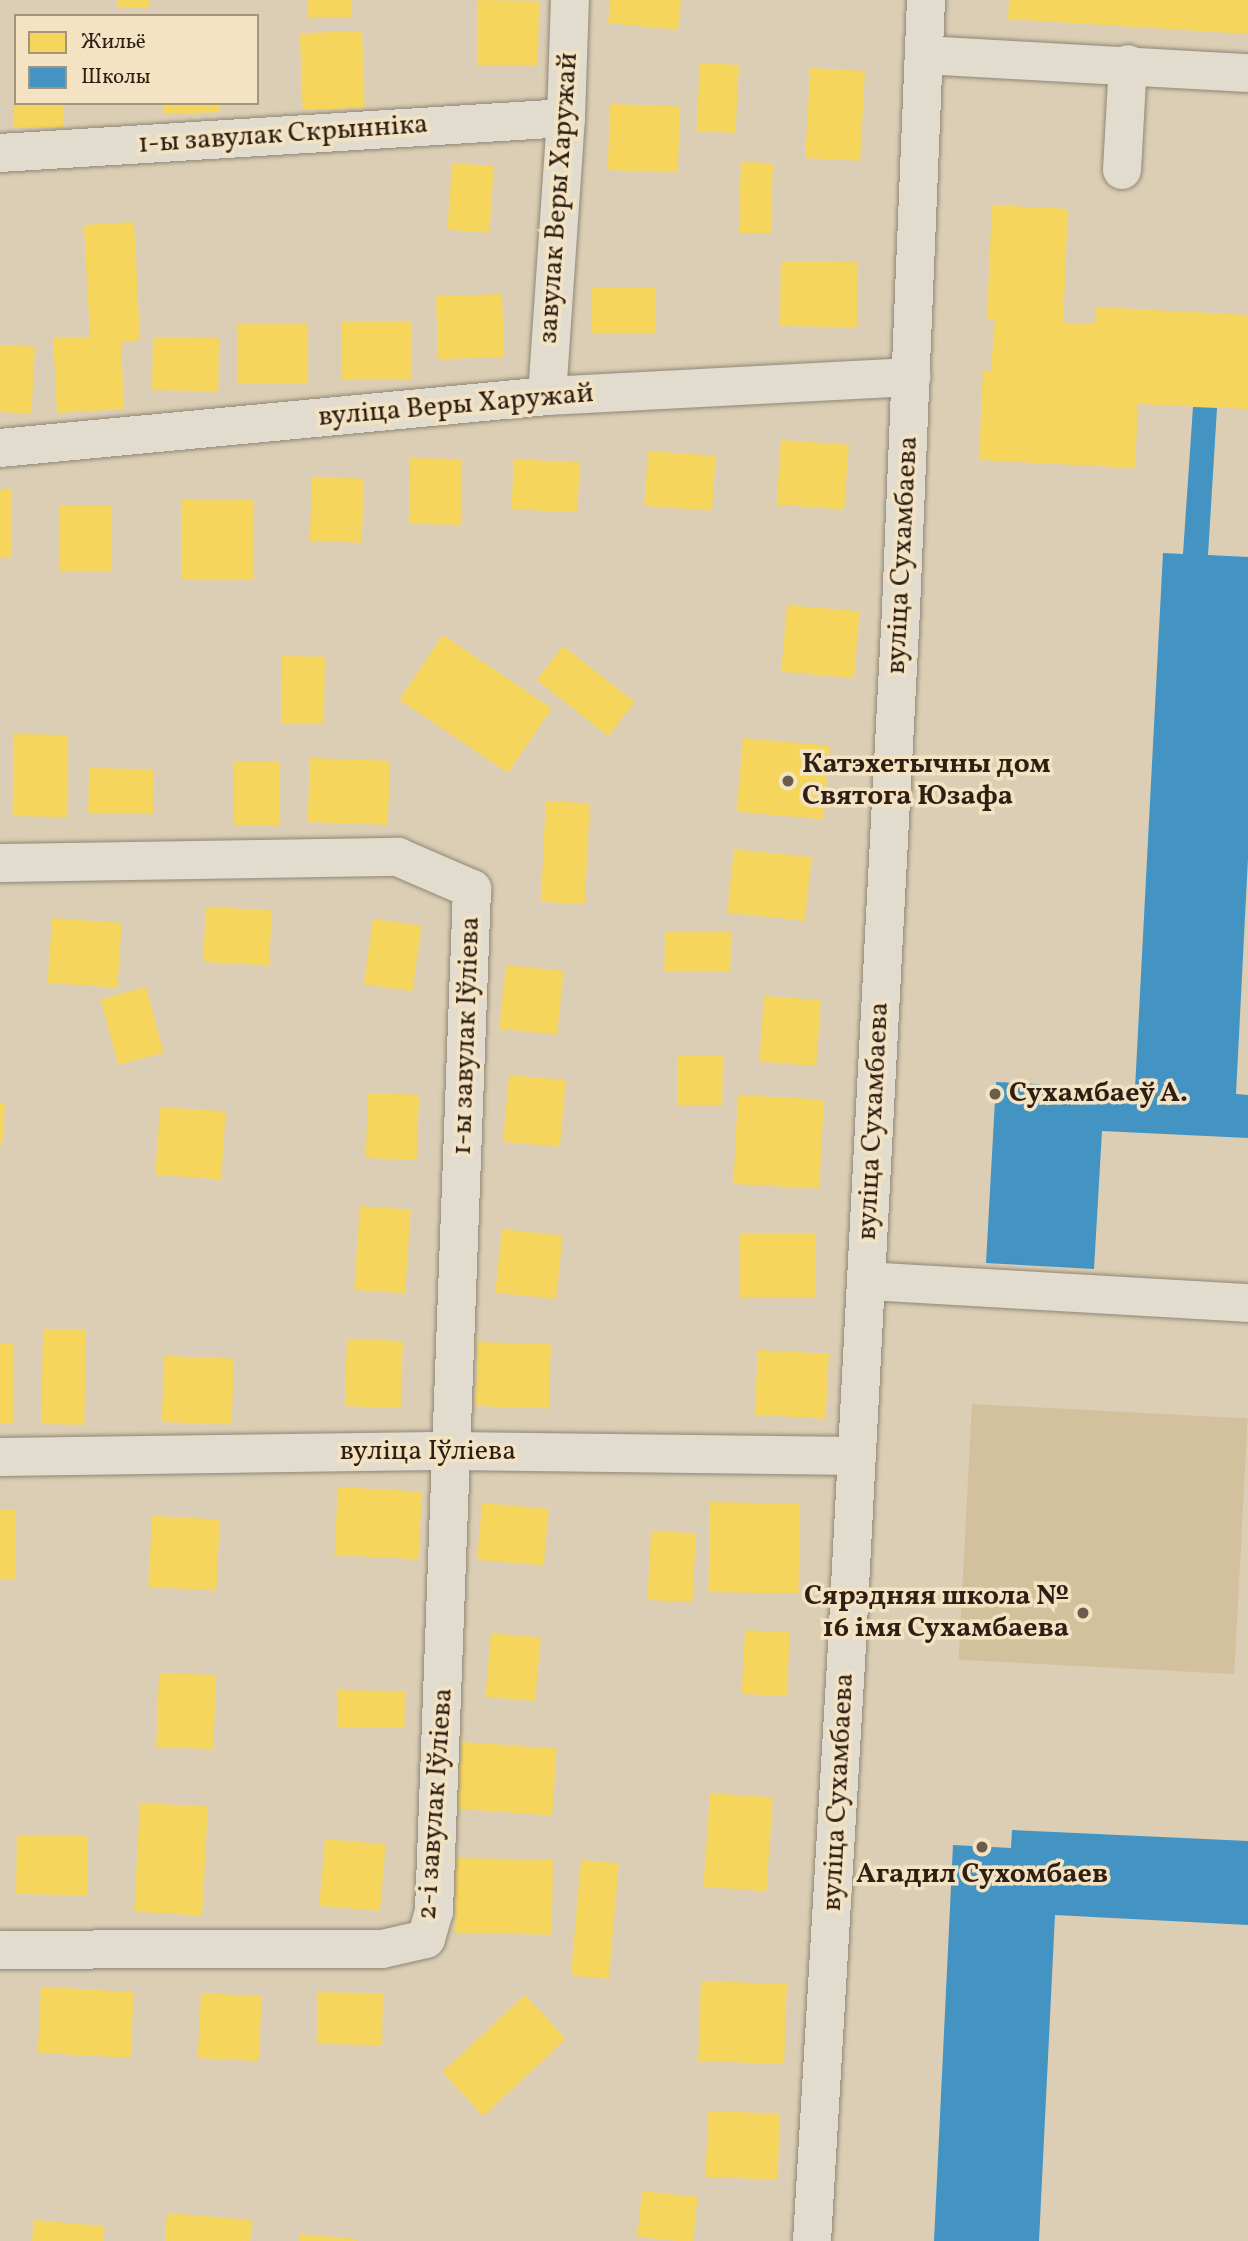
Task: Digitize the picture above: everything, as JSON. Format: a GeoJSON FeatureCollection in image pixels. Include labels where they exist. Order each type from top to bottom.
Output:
{"type":"FeatureCollection","features":[{"type":"Feature","properties":{"kind":"street","name":"завулак Веры Харужай"},"geometry":{"type":"LineString","coordinates":[[547,396],[566,118],[570,0]]}},
{"type":"Feature","properties":{"kind":"street","name":"вуліца Сухамбаева"},"geometry":{"type":"LineString","coordinates":[[812,2241],[857,1456],[912,377],[926,0]]}},
{"type":"Feature","properties":{"kind":"street"},"geometry":{"type":"LineString","coordinates":[[924,55],[1128,64],[1248,73]]}},
{"type":"Feature","properties":{"kind":"street"},"geometry":{"type":"LineString","coordinates":[[1122,170],[1128,64]]}},
{"type":"Feature","properties":{"kind":"street","name":"1-ы завулак Скрынніка"},"geometry":{"type":"LineString","coordinates":[[0,153],[566,118]]}},
{"type":"Feature","properties":{"kind":"street","name":"вуліца Веры Харужай"},"geometry":{"type":"LineString","coordinates":[[0,448],[547,396],[912,377]]}},
{"type":"Feature","properties":{"kind":"street","name":"1-ы завулак Іўліева"},"geometry":{"type":"LineString","coordinates":[[0,863],[398,858],[472,889],[453,1451]]}},
{"type":"Feature","properties":{"kind":"street"},"geometry":{"type":"LineString","coordinates":[[866,1281],[1248,1303]]}},
{"type":"Feature","properties":{"kind":"street","name":"вуліца Іўліева"},"geometry":{"type":"LineString","coordinates":[[0,1457],[453,1451],[857,1456]]}},
{"type":"Feature","properties":{"kind":"street","name":"2-і завулак Іўліева"},"geometry":{"type":"LineString","coordinates":[[0,1950],[382,1949],[425,1940],[434,1911],[453,1451]]}},
{"type":"Feature","properties":{"kind":"shaded area"},"geometry":{"type":"Polygon","coordinates":[[[972,1404],[1248,1418],[1234,1674],[959,1660],[972,1404]]]}},
{"type":"Feature","properties":{"kind":"building: Жильё"},"geometry":{"type":"Polygon","coordinates":[[[117,0],[149,0],[149,7],[117,7],[117,0]]]}},
{"type":"Feature","properties":{"kind":"building: Жильё"},"geometry":{"type":"Polygon","coordinates":[[[307,0],[352,0],[352,17],[307,17],[307,0]]]}},
{"type":"Feature","properties":{"kind":"building: Жильё"},"geometry":{"type":"Polygon","coordinates":[[[478,0],[539,1],[538,66],[477,65],[478,0]]]}},
{"type":"Feature","properties":{"kind":"building: Жильё"},"geometry":{"type":"Polygon","coordinates":[[[610,0],[681,0],[678,30],[608,23],[610,0]]]}},
{"type":"Feature","properties":{"kind":"building: Жильё"},"geometry":{"type":"Polygon","coordinates":[[[1009,0],[1248,0],[1248,34],[1008,19],[1009,0]]]}},
{"type":"Feature","properties":{"kind":"building: Жильё"},"geometry":{"type":"Polygon","coordinates":[[[362,31],[365,108],[303,110],[300,33],[362,31]]]}},
{"type":"Feature","properties":{"kind":"building: Жильё"},"geometry":{"type":"Polygon","coordinates":[[[700,63],[739,65],[735,133],[696,131],[700,63]]]}},
{"type":"Feature","properties":{"kind":"building: Жильё"},"geometry":{"type":"Polygon","coordinates":[[[810,68],[865,71],[860,161],[805,158],[810,68]]]}},
{"type":"Feature","properties":{"kind":"building: Жильё"},"geometry":{"type":"Polygon","coordinates":[[[610,104],[680,106],[678,172],[608,170],[610,104]]]}},
{"type":"Feature","properties":{"kind":"building: Жильё"},"geometry":{"type":"Polygon","coordinates":[[[14,105],[63,105],[63,128],[14,128],[14,105]]]}},
{"type":"Feature","properties":{"kind":"building: Жильё"},"geometry":{"type":"Polygon","coordinates":[[[163,105],[219,105],[219,112],[163,114],[163,105]]]}},
{"type":"Feature","properties":{"kind":"building: Жильё"},"geometry":{"type":"Polygon","coordinates":[[[741,162],[773,163],[771,234],[739,233],[741,162]]]}},
{"type":"Feature","properties":{"kind":"building: Жильё"},"geometry":{"type":"Polygon","coordinates":[[[452,163],[494,166],[489,233],[447,230],[452,163]]]}},
{"type":"Feature","properties":{"kind":"building: Жильё"},"geometry":{"type":"Polygon","coordinates":[[[992,205],[1068,209],[1063,323],[1095,324],[1096,307],[1248,315],[1248,409],[1138,404],[1135,468],[979,460],[983,370],[991,371],[995,319],[987,319],[992,205]]]}},
{"type":"Feature","properties":{"kind":"building: Жильё"},"geometry":{"type":"Polygon","coordinates":[[[134,222],[140,340],[121,342],[124,409],[57,413],[53,338],[90,337],[84,225],[134,222]]]}},
{"type":"Feature","properties":{"kind":"building: Жильё"},"geometry":{"type":"Polygon","coordinates":[[[781,261],[858,262],[857,327],[780,326],[781,261]]]}},
{"type":"Feature","properties":{"kind":"building: Жильё"},"geometry":{"type":"Polygon","coordinates":[[[591,288],[656,288],[656,333],[591,333],[591,288]]]}},
{"type":"Feature","properties":{"kind":"building: Жильё"},"geometry":{"type":"Polygon","coordinates":[[[502,294],[504,357],[438,359],[436,296],[502,294]]]}},
{"type":"Feature","properties":{"kind":"building: Жильё"},"geometry":{"type":"Polygon","coordinates":[[[342,321],[411,321],[411,380],[342,380],[342,321]]]}},
{"type":"Feature","properties":{"kind":"building: Жильё"},"geometry":{"type":"Polygon","coordinates":[[[238,323],[307,323],[307,384],[238,384],[238,323]]]}},
{"type":"Feature","properties":{"kind":"building: Жильё"},"geometry":{"type":"Polygon","coordinates":[[[153,337],[219,338],[218,391],[152,390],[153,337]]]}},
{"type":"Feature","properties":{"kind":"building: Жильё"},"geometry":{"type":"Polygon","coordinates":[[[0,345],[35,347],[31,414],[0,412],[0,345]]]}},
{"type":"Feature","properties":{"kind":"building: Жильё"},"geometry":{"type":"Polygon","coordinates":[[[781,440],[849,445],[844,510],[776,505],[781,440]]]}},
{"type":"Feature","properties":{"kind":"building: Жильё"},"geometry":{"type":"Polygon","coordinates":[[[648,451],[716,456],[712,511],[644,506],[648,451]]]}},
{"type":"Feature","properties":{"kind":"building: Жильё"},"geometry":{"type":"Polygon","coordinates":[[[410,458],[462,459],[461,525],[409,524],[410,458]]]}},
{"type":"Feature","properties":{"kind":"building: Жильё"},"geometry":{"type":"Polygon","coordinates":[[[514,459],[580,462],[577,512],[511,509],[514,459]]]}},
{"type":"Feature","properties":{"kind":"building: Жильё"},"geometry":{"type":"Polygon","coordinates":[[[312,477],[364,479],[362,543],[310,541],[312,477]]]}},
{"type":"Feature","properties":{"kind":"building: Жильё"},"geometry":{"type":"Polygon","coordinates":[[[0,490],[12,490],[12,558],[0,558],[0,490]]]}},
{"type":"Feature","properties":{"kind":"building: Жильё"},"geometry":{"type":"Polygon","coordinates":[[[181,499],[254,499],[254,580],[181,580],[181,499]]]}},
{"type":"Feature","properties":{"kind":"building: Жильё"},"geometry":{"type":"Polygon","coordinates":[[[60,506],[112,506],[112,572],[60,572],[60,506]]]}},
{"type":"Feature","properties":{"kind":"building: Жильё"},"geometry":{"type":"Polygon","coordinates":[[[787,605],[860,611],[854,678],[781,672],[787,605]]]}},
{"type":"Feature","properties":{"kind":"building: Жильё"},"geometry":{"type":"Polygon","coordinates":[[[443,635],[552,708],[508,773],[399,700],[443,635]]]}},
{"type":"Feature","properties":{"kind":"building: Жильё"},"geometry":{"type":"Polygon","coordinates":[[[563,646],[635,702],[608,736],[537,680],[563,646]]]}},
{"type":"Feature","properties":{"kind":"building: Жильё"},"geometry":{"type":"Polygon","coordinates":[[[282,656],[325,657],[324,724],[281,723],[282,656]]]}},
{"type":"Feature","properties":{"kind":"building: Жильё"},"geometry":{"type":"Polygon","coordinates":[[[14,734],[68,735],[67,817],[13,816],[14,734]]]}},
{"type":"Feature","properties":{"kind":"building: Жильё"},"geometry":{"type":"Polygon","coordinates":[[[743,738],[830,746],[823,819],[737,812],[743,738]]]}},
{"type":"Feature","properties":{"kind":"building: Жильё"},"geometry":{"type":"Polygon","coordinates":[[[310,758],[390,761],[388,825],[308,822],[310,758]]]}},
{"type":"Feature","properties":{"kind":"building: Жильё"},"geometry":{"type":"Polygon","coordinates":[[[234,762],[279,762],[279,826],[234,826],[234,762]]]}},
{"type":"Feature","properties":{"kind":"building: Жильё"},"geometry":{"type":"Polygon","coordinates":[[[89,768],[154,769],[153,814],[88,813],[89,768]]]}},
{"type":"Feature","properties":{"kind":"building: Жильё"},"geometry":{"type":"Polygon","coordinates":[[[546,801],[590,803],[585,904],[541,902],[546,801]]]}},
{"type":"Feature","properties":{"kind":"building: Жильё"},"geometry":{"type":"Polygon","coordinates":[[[734,849],[812,857],[805,921],[727,913],[734,849]]]}},
{"type":"Feature","properties":{"kind":"building: Жильё"},"geometry":{"type":"Polygon","coordinates":[[[206,907],[272,910],[269,965],[203,962],[206,907]]]}},
{"type":"Feature","properties":{"kind":"building: Жильё"},"geometry":{"type":"Polygon","coordinates":[[[52,918],[122,923],[117,988],[47,983],[52,918]]]}},
{"type":"Feature","properties":{"kind":"building: Жильё"},"geometry":{"type":"Polygon","coordinates":[[[373,919],[422,926],[412,991],[364,984],[373,919]]]}},
{"type":"Feature","properties":{"kind":"building: Жильё"},"geometry":{"type":"Polygon","coordinates":[[[665,931],[731,932],[730,972],[664,971],[665,931]]]}},
{"type":"Feature","properties":{"kind":"building: Жильё"},"geometry":{"type":"Polygon","coordinates":[[[506,965],[564,971],[557,1035],[499,1029],[506,965]]]}},
{"type":"Feature","properties":{"kind":"building: Жильё"},"geometry":{"type":"Polygon","coordinates":[[[146,987],[164,1053],[118,1065],[101,999],[146,987]]]}},
{"type":"Feature","properties":{"kind":"building: Жильё"},"geometry":{"type":"Polygon","coordinates":[[[764,996],[821,1000],[816,1066],[759,1062],[764,996]]]}},
{"type":"Feature","properties":{"kind":"building: Жильё"},"geometry":{"type":"Polygon","coordinates":[[[678,1055],[723,1056],[722,1106],[677,1105],[678,1055]]]}},
{"type":"Feature","properties":{"kind":"building: Жильё"},"geometry":{"type":"Polygon","coordinates":[[[509,1075],[566,1080],[560,1147],[503,1142],[509,1075]]]}},
{"type":"Feature","properties":{"kind":"building: Жильё"},"geometry":{"type":"Polygon","coordinates":[[[368,1093],[419,1095],[417,1160],[366,1158],[368,1093]]]}},
{"type":"Feature","properties":{"kind":"building: Жильё"},"geometry":{"type":"Polygon","coordinates":[[[738,1095],[824,1100],[819,1188],[733,1184],[738,1095]]]}},
{"type":"Feature","properties":{"kind":"building: Жильё"},"geometry":{"type":"Polygon","coordinates":[[[0,1103],[5,1104],[2,1146],[0,1146],[0,1103]]]}},
{"type":"Feature","properties":{"kind":"building: Жильё"},"geometry":{"type":"Polygon","coordinates":[[[160,1107],[226,1112],[221,1179],[155,1175],[160,1107]]]}},
{"type":"Feature","properties":{"kind":"building: Жильё"},"geometry":{"type":"Polygon","coordinates":[[[360,1206],[411,1210],[405,1293],[354,1290],[360,1206]]]}},
{"type":"Feature","properties":{"kind":"building: Жильё"},"geometry":{"type":"Polygon","coordinates":[[[502,1229],[563,1235],[556,1299],[495,1293],[502,1229]]]}},
{"type":"Feature","properties":{"kind":"building: Жильё"},"geometry":{"type":"Polygon","coordinates":[[[740,1233],[815,1233],[815,1297],[740,1297],[740,1233]]]}},
{"type":"Feature","properties":{"kind":"building: Жильё"},"geometry":{"type":"Polygon","coordinates":[[[43,1329],[86,1330],[84,1425],[41,1424],[43,1329]]]}},
{"type":"Feature","properties":{"kind":"building: Жильё"},"geometry":{"type":"Polygon","coordinates":[[[347,1339],[403,1341],[401,1408],[345,1406],[347,1339]]]}},
{"type":"Feature","properties":{"kind":"building: Жильё"},"geometry":{"type":"Polygon","coordinates":[[[478,1342],[551,1345],[549,1409],[476,1406],[478,1342]]]}},
{"type":"Feature","properties":{"kind":"building: Жильё"},"geometry":{"type":"Polygon","coordinates":[[[0,1343],[13,1343],[13,1424],[0,1424],[0,1343]]]}},
{"type":"Feature","properties":{"kind":"building: Жильё"},"geometry":{"type":"Polygon","coordinates":[[[758,1350],[829,1354],[826,1419],[755,1415],[758,1350]]]}},
{"type":"Feature","properties":{"kind":"building: Жильё"},"geometry":{"type":"Polygon","coordinates":[[[164,1356],[234,1358],[232,1424],[162,1422],[164,1356]]]}},
{"type":"Feature","properties":{"kind":"building: Жильё"},"geometry":{"type":"Polygon","coordinates":[[[338,1487],[422,1491],[418,1559],[334,1555],[338,1487]]]}},
{"type":"Feature","properties":{"kind":"building: Жильё"},"geometry":{"type":"Polygon","coordinates":[[[710,1502],[800,1504],[798,1594],[708,1592],[710,1502]]]}},
{"type":"Feature","properties":{"kind":"building: Жильё"},"geometry":{"type":"Polygon","coordinates":[[[482,1503],[549,1509],[544,1566],[477,1560],[482,1503]]]}},
{"type":"Feature","properties":{"kind":"building: Жильё"},"geometry":{"type":"Polygon","coordinates":[[[0,1510],[16,1510],[16,1579],[0,1579],[0,1510]]]}},
{"type":"Feature","properties":{"kind":"building: Жильё"},"geometry":{"type":"Polygon","coordinates":[[[152,1516],[220,1520],[216,1590],[148,1587],[152,1516]]]}},
{"type":"Feature","properties":{"kind":"building: Жильё"},"geometry":{"type":"Polygon","coordinates":[[[651,1531],[696,1533],[692,1602],[647,1600],[651,1531]]]}},
{"type":"Feature","properties":{"kind":"building: Жильё"},"geometry":{"type":"Polygon","coordinates":[[[745,1630],[790,1632],[787,1696],[742,1694],[745,1630]]]}},
{"type":"Feature","properties":{"kind":"building: Жильё"},"geometry":{"type":"Polygon","coordinates":[[[491,1633],[541,1637],[535,1701],[485,1697],[491,1633]]]}},
{"type":"Feature","properties":{"kind":"building: Жильё"},"geometry":{"type":"Polygon","coordinates":[[[159,1673],[216,1675],[213,1749],[156,1747],[159,1673]]]}},
{"type":"Feature","properties":{"kind":"building: Жильё"},"geometry":{"type":"Polygon","coordinates":[[[338,1690],[405,1691],[404,1728],[337,1727],[338,1690]]]}},
{"type":"Feature","properties":{"kind":"building: Жильё"},"geometry":{"type":"Polygon","coordinates":[[[462,1742],[557,1749],[552,1815],[457,1809],[462,1742]]]}},
{"type":"Feature","properties":{"kind":"building: Жильё"},"geometry":{"type":"Polygon","coordinates":[[[710,1793],[773,1797],[766,1891],[703,1887],[710,1793]]]}},
{"type":"Feature","properties":{"kind":"building: Жильё"},"geometry":{"type":"Polygon","coordinates":[[[140,1803],[208,1807],[202,1915],[134,1912],[140,1803]]]}},
{"type":"Feature","properties":{"kind":"building: Жильё"},"geometry":{"type":"Polygon","coordinates":[[[17,1835],[88,1836],[87,1895],[16,1894],[17,1835]]]}},
{"type":"Feature","properties":{"kind":"building: Жильё"},"geometry":{"type":"Polygon","coordinates":[[[325,1839],[386,1844],[380,1911],[319,1906],[325,1839]]]}},
{"type":"Feature","properties":{"kind":"building: Жильё"},"geometry":{"type":"Polygon","coordinates":[[[456,1858],[553,1860],[552,1935],[455,1933],[456,1858]]]}},
{"type":"Feature","properties":{"kind":"building: Жильё"},"geometry":{"type":"Polygon","coordinates":[[[581,1860],[619,1863],[609,1979],[571,1976],[581,1860]]]}},
{"type":"Feature","properties":{"kind":"building: Жильё"},"geometry":{"type":"Polygon","coordinates":[[[701,1981],[787,1984],[784,2064],[698,2061],[701,1981]]]}},
{"type":"Feature","properties":{"kind":"building: Жильё"},"geometry":{"type":"Polygon","coordinates":[[[41,1987],[134,1992],[130,2058],[38,2053],[41,1987]]]}},
{"type":"Feature","properties":{"kind":"building: Жильё"},"geometry":{"type":"Polygon","coordinates":[[[318,1992],[383,1993],[382,2045],[317,2044],[318,1992]]]}},
{"type":"Feature","properties":{"kind":"building: Жильё"},"geometry":{"type":"Polygon","coordinates":[[[201,1993],[262,1996],[259,2061],[198,2058],[201,1993]]]}},
{"type":"Feature","properties":{"kind":"building: Жильё"},"geometry":{"type":"Polygon","coordinates":[[[525,1995],[566,2039],[483,2116],[442,2072],[525,1995]]]}},
{"type":"Feature","properties":{"kind":"building: Жильё"},"geometry":{"type":"Polygon","coordinates":[[[708,2111],[780,2114],[778,2179],[706,2177],[708,2111]]]}},
{"type":"Feature","properties":{"kind":"building: Жильё"},"geometry":{"type":"Polygon","coordinates":[[[642,2191],[698,2197],[693,2241],[637,2237],[642,2191]]]}},
{"type":"Feature","properties":{"kind":"building: Жильё"},"geometry":{"type":"Polygon","coordinates":[[[167,2213],[252,2220],[250,2241],[165,2241],[167,2213]]]}},
{"type":"Feature","properties":{"kind":"building: Жильё"},"geometry":{"type":"Polygon","coordinates":[[[34,2220],[104,2226],[103,2241],[32,2241],[34,2220]]]}},
{"type":"Feature","properties":{"kind":"building: Жильё"},"geometry":{"type":"Polygon","coordinates":[[[300,2234],[357,2239],[357,2241],[299,2241],[300,2234]]]}},
{"type":"Feature","properties":{"kind":"building: Школы"},"geometry":{"type":"Polygon","coordinates":[[[1193,407],[1217,408],[1208,555],[1248,557],[1248,858],[1236,1094],[1248,1095],[1248,1138],[1102,1131],[1094,1269],[986,1263],[996,1082],[1135,1089],[1163,553],[1183,554],[1193,407]]]}},
{"type":"Feature","properties":{"kind":"building: Школы"},"geometry":{"type":"Polygon","coordinates":[[[1012,1830],[1248,1841],[1248,1925],[1055,1915],[1039,2241],[934,2241],[953,1845],[1011,1848],[1012,1830]]]}},
{"type":"Feature","properties":{"kind":"place","name":"Катэхетычны дом Святога Юзафа"},"geometry":{"type":"Point","coordinates":[788,781]}},
{"type":"Feature","properties":{"kind":"place","name":"Сухамбаеў А."},"geometry":{"type":"Point","coordinates":[995,1094]}},
{"type":"Feature","properties":{"kind":"place","name":"Сярэдняя школа № 16 імя Сухамбаева"},"geometry":{"type":"Point","coordinates":[1083,1613]}},
{"type":"Feature","properties":{"kind":"place","name":"Агадил Сухомбаев"},"geometry":{"type":"Point","coordinates":[982,1847]}}]}
